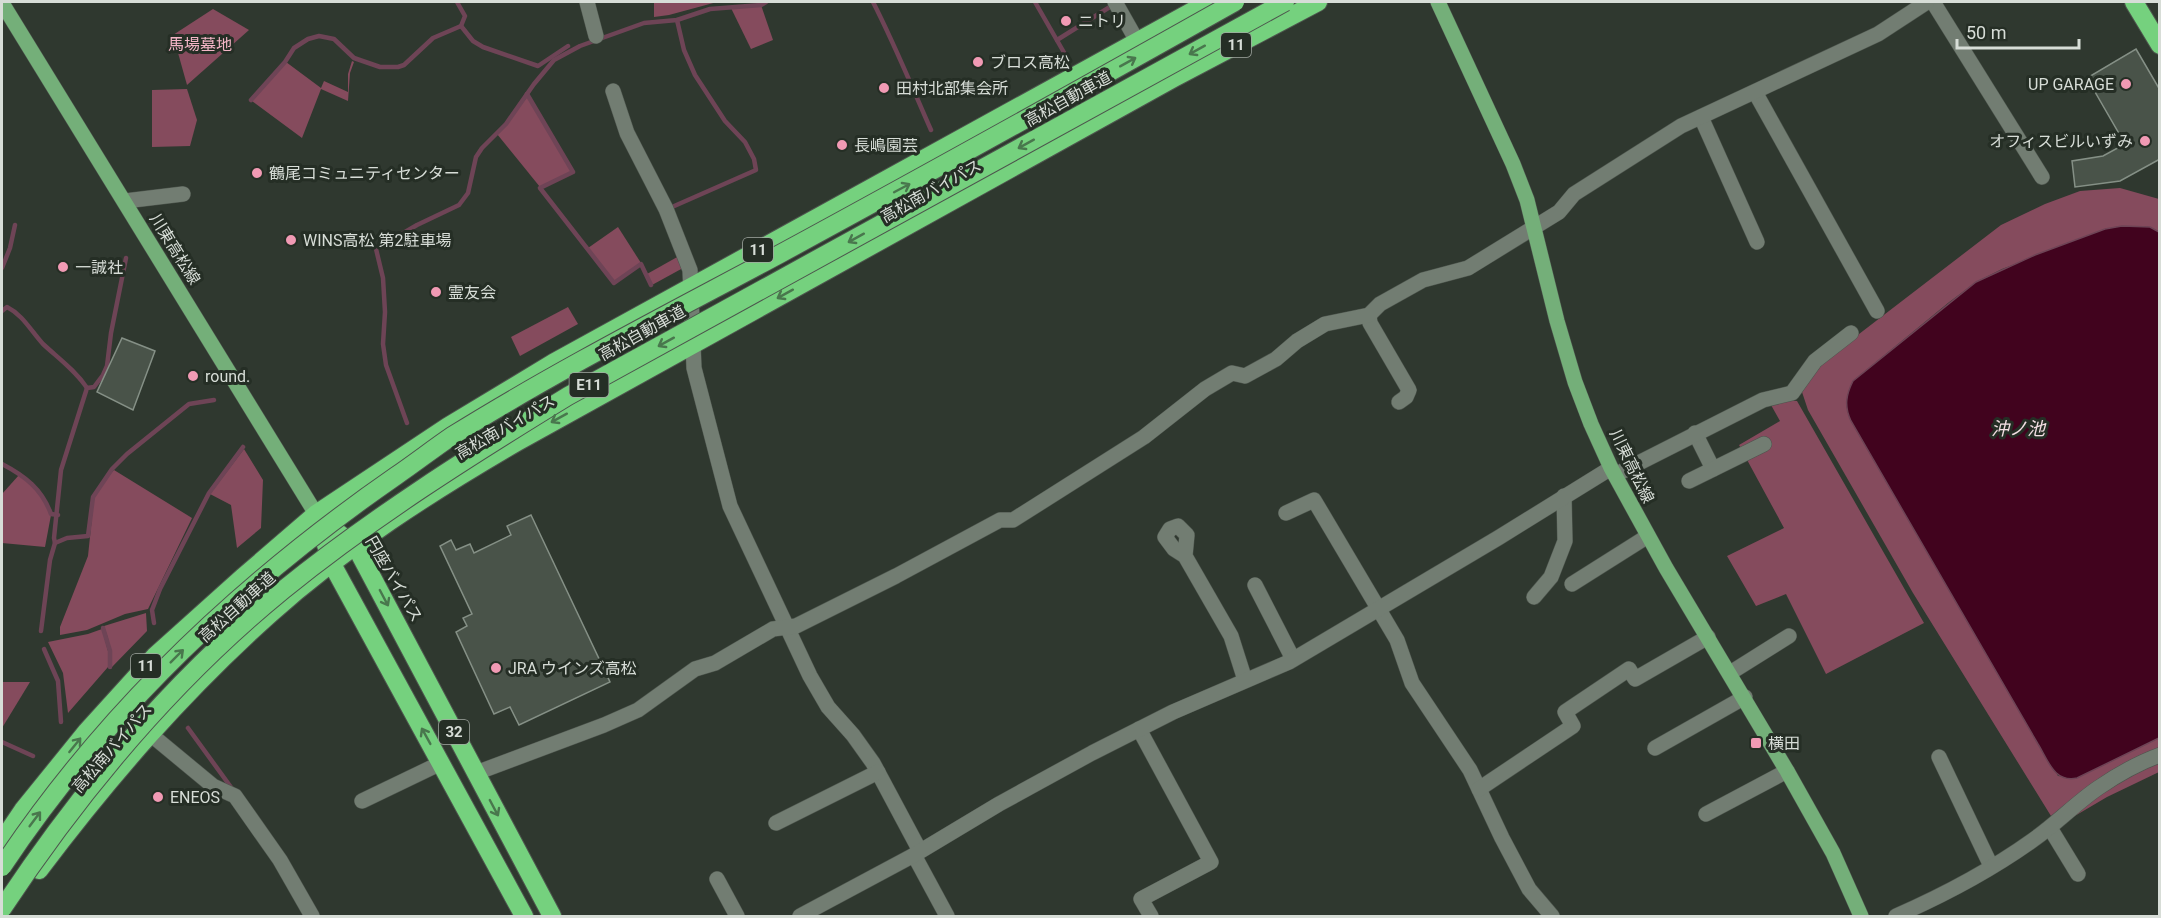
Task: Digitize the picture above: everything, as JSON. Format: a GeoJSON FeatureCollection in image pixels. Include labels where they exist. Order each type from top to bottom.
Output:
{"type":"FeatureCollection","features":[{"type":"Feature","properties":{"kind":"highway","name":"高松南バイパス"},"geometry":{"type":"LineString","coordinates":[[2,841],[23,810],[87,731],[155,656],[316,514],[447,427],[553,363],[1209,2]]}},
{"type":"Feature","properties":{"kind":"highway","name":"高松自動車道"},"geometry":{"type":"LineString","coordinates":[[2,867],[66,778],[126,709],[175,658],[275,566],[381,486],[451,437],[558,374],[997,136],[1235,2]]}},
{"type":"Feature","properties":{"kind":"highway","name":"高松自動車道"},"geometry":{"type":"LineString","coordinates":[[2,909],[35,858],[141,726],[282,591],[366,527],[463,460],[568,396],[1285,2]]}},
{"type":"Feature","properties":{"kind":"highway","name":"高松南バイパス"},"geometry":{"type":"LineString","coordinates":[[7,916],[75,822],[149,733],[201,679],[272,613],[356,547],[459,476],[1174,78],[1318,2]]}},
{"type":"Feature","properties":{"kind":"highway"},"geometry":{"type":"LineString","coordinates":[[2134,2],[2160,45]]}},
{"type":"Feature","properties":{"kind":"highway","name":"円座バイパス"},"geometry":{"type":"LineString","coordinates":[[316,514],[356,547],[552,916]]}},
{"type":"Feature","properties":{"kind":"highway","name":"32"},"geometry":{"type":"LineString","coordinates":[[316,514],[332,564],[524,916]]}},
{"type":"Feature","properties":{"kind":"main road","name":"川東高松線"},"geometry":{"type":"LineString","coordinates":[[1438,2],[1513,164],[1527,200],[1557,321],[1575,382],[1591,424],[1648,536],[1745,697],[1833,853],[1861,916]]}},
{"type":"Feature","properties":{"kind":"main road","name":"川東高松線"},"geometry":{"type":"LineString","coordinates":[[2,3],[316,514]]}},
{"type":"Feature","properties":{"kind":"street"},"geometry":{"type":"LineString","coordinates":[[586,2],[596,36]]}},
{"type":"Feature","properties":{"kind":"street"},"geometry":{"type":"LineString","coordinates":[[1115,2],[1137,42]]}},
{"type":"Feature","properties":{"kind":"street"},"geometry":{"type":"LineString","coordinates":[[476,773],[639,711],[695,669],[715,663],[774,629],[796,626],[897,576],[1000,520],[1013,520],[1144,437],[1205,389],[1223,378],[1232,373],[1245,376],[1276,359],[1297,341],[1325,324],[1369,315],[1380,304],[1423,280],[1468,268],[1559,212],[1574,194],[1681,126],[1878,34],[1927,2]]}},
{"type":"Feature","properties":{"kind":"street"},"geometry":{"type":"LineString","coordinates":[[1933,2],[2042,177]]}},
{"type":"Feature","properties":{"kind":"street"},"geometry":{"type":"LineString","coordinates":[[613,91],[634,148],[658,192],[679,238],[690,270],[694,368],[700,399],[730,506],[810,676],[828,707],[854,735],[878,772],[947,916]]}},
{"type":"Feature","properties":{"kind":"street"},"geometry":{"type":"LineString","coordinates":[[1755,92],[1877,311]]}},
{"type":"Feature","properties":{"kind":"street"},"geometry":{"type":"LineString","coordinates":[[1701,117],[1757,242]]}},
{"type":"Feature","properties":{"kind":"street"},"geometry":{"type":"LineString","coordinates":[[124,201],[183,194]]}},
{"type":"Feature","properties":{"kind":"street"},"geometry":{"type":"LineString","coordinates":[[1369,315],[1370,323],[1409,390],[1406,397],[1399,402]]}},
{"type":"Feature","properties":{"kind":"street"},"geometry":{"type":"LineString","coordinates":[[806,915],[999,804],[1139,729],[1293,659],[1564,496],[1763,400],[1792,393],[1815,361],[1851,333]]}},
{"type":"Feature","properties":{"kind":"street"},"geometry":{"type":"LineString","coordinates":[[1695,433],[1713,469]]}},
{"type":"Feature","properties":{"kind":"street"},"geometry":{"type":"LineString","coordinates":[[1689,481],[1764,444]]}},
{"type":"Feature","properties":{"kind":"street"},"geometry":{"type":"LineString","coordinates":[[1534,597],[1551,578],[1565,541],[1564,496]]}},
{"type":"Feature","properties":{"kind":"street"},"geometry":{"type":"LineString","coordinates":[[1286,513],[1314,500],[1397,640],[1413,683],[1470,770],[1529,889],[1552,916]]}},
{"type":"Feature","properties":{"kind":"street"},"geometry":{"type":"LineString","coordinates":[[1572,584],[1648,536]]}},
{"type":"Feature","properties":{"kind":"street"},"geometry":{"type":"LineString","coordinates":[[1185,556],[1231,636],[1245,680]]}},
{"type":"Feature","properties":{"kind":"street"},"geometry":{"type":"LineString","coordinates":[[1255,585],[1293,659]]}},
{"type":"Feature","properties":{"kind":"street"},"geometry":{"type":"LineString","coordinates":[[1730,673],[1789,636]]}},
{"type":"Feature","properties":{"kind":"street"},"geometry":{"type":"LineString","coordinates":[[1479,789],[1573,726],[1565,712],[1629,669],[1635,679],[1708,637]]}},
{"type":"Feature","properties":{"kind":"street"},"geometry":{"type":"LineString","coordinates":[[1655,748],[1745,697]]}},
{"type":"Feature","properties":{"kind":"street"},"geometry":{"type":"LineString","coordinates":[[1139,729],[1211,862],[1141,899],[1151,916]]}},
{"type":"Feature","properties":{"kind":"street"},"geometry":{"type":"LineString","coordinates":[[149,733],[213,786],[236,796],[280,860],[312,916]]}},
{"type":"Feature","properties":{"kind":"street"},"geometry":{"type":"LineString","coordinates":[[1896,916],[1934,900],[1991,866],[2050,828],[2097,789],[2144,761],[2160,755]]}},
{"type":"Feature","properties":{"kind":"street"},"geometry":{"type":"LineString","coordinates":[[1940,757],[1991,866]]}},
{"type":"Feature","properties":{"kind":"street"},"geometry":{"type":"LineString","coordinates":[[362,801],[441,763]]}},
{"type":"Feature","properties":{"kind":"street"},"geometry":{"type":"LineString","coordinates":[[1706,814],[1787,771]]}},
{"type":"Feature","properties":{"kind":"street"},"geometry":{"type":"LineString","coordinates":[[776,823],[878,772]]}},
{"type":"Feature","properties":{"kind":"street"},"geometry":{"type":"LineString","coordinates":[[2050,828],[2078,874]]}},
{"type":"Feature","properties":{"kind":"street"},"geometry":{"type":"LineString","coordinates":[[717,879],[737,916]]}},
{"type":"Feature","properties":{"kind":"green space"},"geometry":{"type":"Polygon","coordinates":[[[654,2],[717,2],[654,17],[654,2]]]}},
{"type":"Feature","properties":{"kind":"green space"},"geometry":{"type":"Polygon","coordinates":[[[761,5],[773,40],[751,49],[731,8],[761,5]]]}},
{"type":"Feature","properties":{"kind":"green space","name":"馬場墓地"},"geometry":{"type":"Polygon","coordinates":[[[213,9],[249,30],[187,85],[173,35],[213,9]]]}},
{"type":"Feature","properties":{"kind":"green space"},"geometry":{"type":"Polygon","coordinates":[[[352,61],[354,62],[350,73],[348,101],[321,89],[302,138],[252,101],[286,62],[321,88],[324,81],[348,92],[348,74],[352,61]]]}},
{"type":"Feature","properties":{"kind":"green space"},"geometry":{"type":"Polygon","coordinates":[[[187,89],[197,120],[190,146],[152,147],[152,90],[187,89]]]}},
{"type":"Feature","properties":{"kind":"green space"},"geometry":{"type":"Polygon","coordinates":[[[528,96],[572,171],[540,187],[497,134],[528,96]]]}},
{"type":"Feature","properties":{"kind":"green space"},"geometry":{"type":"Polygon","coordinates":[[[2120,188],[2159,199],[2159,232],[2150,227],[2114,227],[2002,269],[1976,282],[1853,381],[1847,401],[1851,421],[2058,776],[2077,778],[2159,738],[2159,772],[2107,797],[2068,820],[2051,816],[1913,593],[1808,410],[1802,392],[1811,376],[1833,354],[2001,225],[2045,204],[2080,191],[2120,188]]]}},
{"type":"Feature","properties":{"kind":"green space"},"geometry":{"type":"Polygon","coordinates":[[[618,227],[641,263],[614,282],[588,248],[618,227]]]}},
{"type":"Feature","properties":{"kind":"green space"},"geometry":{"type":"Polygon","coordinates":[[[679,256],[683,268],[652,285],[647,274],[679,256]]]}},
{"type":"Feature","properties":{"kind":"green space"},"geometry":{"type":"Polygon","coordinates":[[[568,307],[578,324],[520,356],[511,337],[568,307]]]}},
{"type":"Feature","properties":{"kind":"green space"},"geometry":{"type":"Polygon","coordinates":[[[1787,400],[1797,401],[1924,623],[1826,674],[1786,594],[1756,606],[1727,556],[1784,528],[1739,445],[1780,421],[1771,405],[1787,400]]]}},
{"type":"Feature","properties":{"kind":"green space"},"geometry":{"type":"Polygon","coordinates":[[[244,449],[263,480],[261,528],[237,548],[231,505],[210,494],[244,449]]]}},
{"type":"Feature","properties":{"kind":"green space"},"geometry":{"type":"Polygon","coordinates":[[[114,470],[192,518],[148,609],[125,614],[87,630],[60,635],[60,627],[88,556],[94,498],[103,482],[114,470]]]}},
{"type":"Feature","properties":{"kind":"green space"},"geometry":{"type":"Polygon","coordinates":[[[19,475],[40,492],[51,515],[45,547],[2,543],[2,494],[19,475]]]}},
{"type":"Feature","properties":{"kind":"green space"},"geometry":{"type":"Polygon","coordinates":[[[146,613],[147,631],[112,667],[104,626],[146,613]]]}},
{"type":"Feature","properties":{"kind":"green space"},"geometry":{"type":"Polygon","coordinates":[[[102,629],[108,651],[108,667],[68,713],[63,673],[48,642],[102,629]]]}},
{"type":"Feature","properties":{"kind":"green space"},"geometry":{"type":"Polygon","coordinates":[[[2,682],[30,682],[2,728],[2,682]]]}},
{"type":"Feature","properties":{"kind":"water","name":"沖ノ池"},"geometry":{"type":"Polygon","coordinates":[[[2122,226],[2150,227],[2159,232],[2159,738],[2077,778],[2069,779],[2057,774],[2049,763],[1851,421],[1847,401],[1853,381],[1976,282],[2035,255],[2105,229],[2122,226]]]}},
{"type":"Feature","properties":{"kind":"building"},"geometry":{"type":"Polygon","coordinates":[[[2136,49],[2160,90],[2160,159],[2120,181],[2075,187],[2072,161],[2103,156],[2125,144],[2087,78],[2136,49]]]}},
{"type":"Feature","properties":{"kind":"building"},"geometry":{"type":"Polygon","coordinates":[[[122,338],[155,351],[133,410],[97,392],[122,338]]]}},
{"type":"Feature","properties":{"kind":"building"},"geometry":{"type":"Polygon","coordinates":[[[531,515],[610,682],[519,725],[510,707],[494,714],[456,632],[467,626],[463,618],[472,614],[440,546],[451,540],[456,550],[470,544],[474,553],[511,535],[507,526],[531,515]]]}},
{"type":"Feature","properties":{"kind":"waterway"},"geometry":{"type":"LineString","coordinates":[[251,100],[285,62],[294,48],[308,39],[319,36],[334,39],[354,58],[380,67],[404,65],[433,38],[461,26],[465,16],[457,2]]}},
{"type":"Feature","properties":{"kind":"waterway"},"geometry":{"type":"LineString","coordinates":[[407,423],[386,365],[383,344],[385,312],[383,278],[376,249],[417,225],[459,205],[468,193],[476,157],[506,124],[554,60],[580,46],[644,23],[677,20],[710,9],[761,5],[766,2]]}},
{"type":"Feature","properties":{"kind":"waterway"},"geometry":{"type":"LineString","coordinates":[[873,2],[931,130]]}},
{"type":"Feature","properties":{"kind":"waterway"},"geometry":{"type":"LineString","coordinates":[[1035,2],[1066,56]]}},
{"type":"Feature","properties":{"kind":"waterway"},"geometry":{"type":"LineString","coordinates":[[1057,40],[1113,5]]}},
{"type":"Feature","properties":{"kind":"waterway"},"geometry":{"type":"LineString","coordinates":[[672,207],[756,170],[754,159],[745,142],[725,121],[695,75],[684,50],[677,20]]}},
{"type":"Feature","properties":{"kind":"waterway"},"geometry":{"type":"LineString","coordinates":[[461,26],[473,41],[483,47],[538,66],[568,46]]}},
{"type":"Feature","properties":{"kind":"waterway"},"geometry":{"type":"LineString","coordinates":[[527,94],[573,172],[540,188],[614,283],[641,264],[651,285]]}},
{"type":"Feature","properties":{"kind":"waterway"},"geometry":{"type":"LineString","coordinates":[[2,268],[10,248],[15,225]]}},
{"type":"Feature","properties":{"kind":"waterway"},"geometry":{"type":"LineString","coordinates":[[41,631],[50,560],[55,543],[61,470],[87,388],[94,387],[107,366],[126,258]]}},
{"type":"Feature","properties":{"kind":"waterway"},"geometry":{"type":"LineString","coordinates":[[2,311],[7,307],[18,314],[43,344],[72,370],[87,388]]}},
{"type":"Feature","properties":{"kind":"waterway"},"geometry":{"type":"LineString","coordinates":[[55,543],[67,538],[88,536],[93,497],[112,469],[127,454],[189,404],[214,400]]}},
{"type":"Feature","properties":{"kind":"waterway"},"geometry":{"type":"LineString","coordinates":[[154,623],[152,610],[160,589],[209,493],[243,447]]}},
{"type":"Feature","properties":{"kind":"waterway"},"geometry":{"type":"LineString","coordinates":[[2,464],[32,484],[43,497],[51,514],[58,515]]}},
{"type":"Feature","properties":{"kind":"waterway"},"geometry":{"type":"LineString","coordinates":[[103,628],[110,651],[110,667]]}},
{"type":"Feature","properties":{"kind":"waterway"},"geometry":{"type":"LineString","coordinates":[[44,649],[58,681],[61,722]]}},
{"type":"Feature","properties":{"kind":"waterway"},"geometry":{"type":"LineString","coordinates":[[188,728],[233,790]]}},
{"type":"Feature","properties":{"kind":"waterway"},"geometry":{"type":"LineString","coordinates":[[2,742],[33,756]]}},
{"type":"Feature","properties":{"kind":"place","name":"ニトリ"},"geometry":{"type":"Point","coordinates":[1066,21]}},
{"type":"Feature","properties":{"kind":"place","name":"ブロス高松"},"geometry":{"type":"Point","coordinates":[978,62]}},
{"type":"Feature","properties":{"kind":"place","name":"UP GARAGE"},"geometry":{"type":"Point","coordinates":[2126,84]}},
{"type":"Feature","properties":{"kind":"place","name":"田村北部集会所"},"geometry":{"type":"Point","coordinates":[884,88]}},
{"type":"Feature","properties":{"kind":"place","name":"オフィスビルいずみ"},"geometry":{"type":"Point","coordinates":[2145,141]}},
{"type":"Feature","properties":{"kind":"place","name":"長嶋園芸"},"geometry":{"type":"Point","coordinates":[842,145]}},
{"type":"Feature","properties":{"kind":"place","name":"鶴尾コミュニティセンター"},"geometry":{"type":"Point","coordinates":[257,173]}},
{"type":"Feature","properties":{"kind":"place","name":"WINS高松 第2駐車場"},"geometry":{"type":"Point","coordinates":[291,240]}},
{"type":"Feature","properties":{"kind":"place","name":"一誠社"},"geometry":{"type":"Point","coordinates":[63,267]}},
{"type":"Feature","properties":{"kind":"place","name":"霊友会"},"geometry":{"type":"Point","coordinates":[436,292]}},
{"type":"Feature","properties":{"kind":"place","name":"round."},"geometry":{"type":"Point","coordinates":[193,376]}},
{"type":"Feature","properties":{"kind":"place","name":"JRA ウインズ高松"},"geometry":{"type":"Point","coordinates":[496,668]}},
{"type":"Feature","properties":{"kind":"place","name":"横田"},"geometry":{"type":"Point","coordinates":[1756,743]}},
{"type":"Feature","properties":{"kind":"place","name":"ENEOS"},"geometry":{"type":"Point","coordinates":[158,797]}}]}
